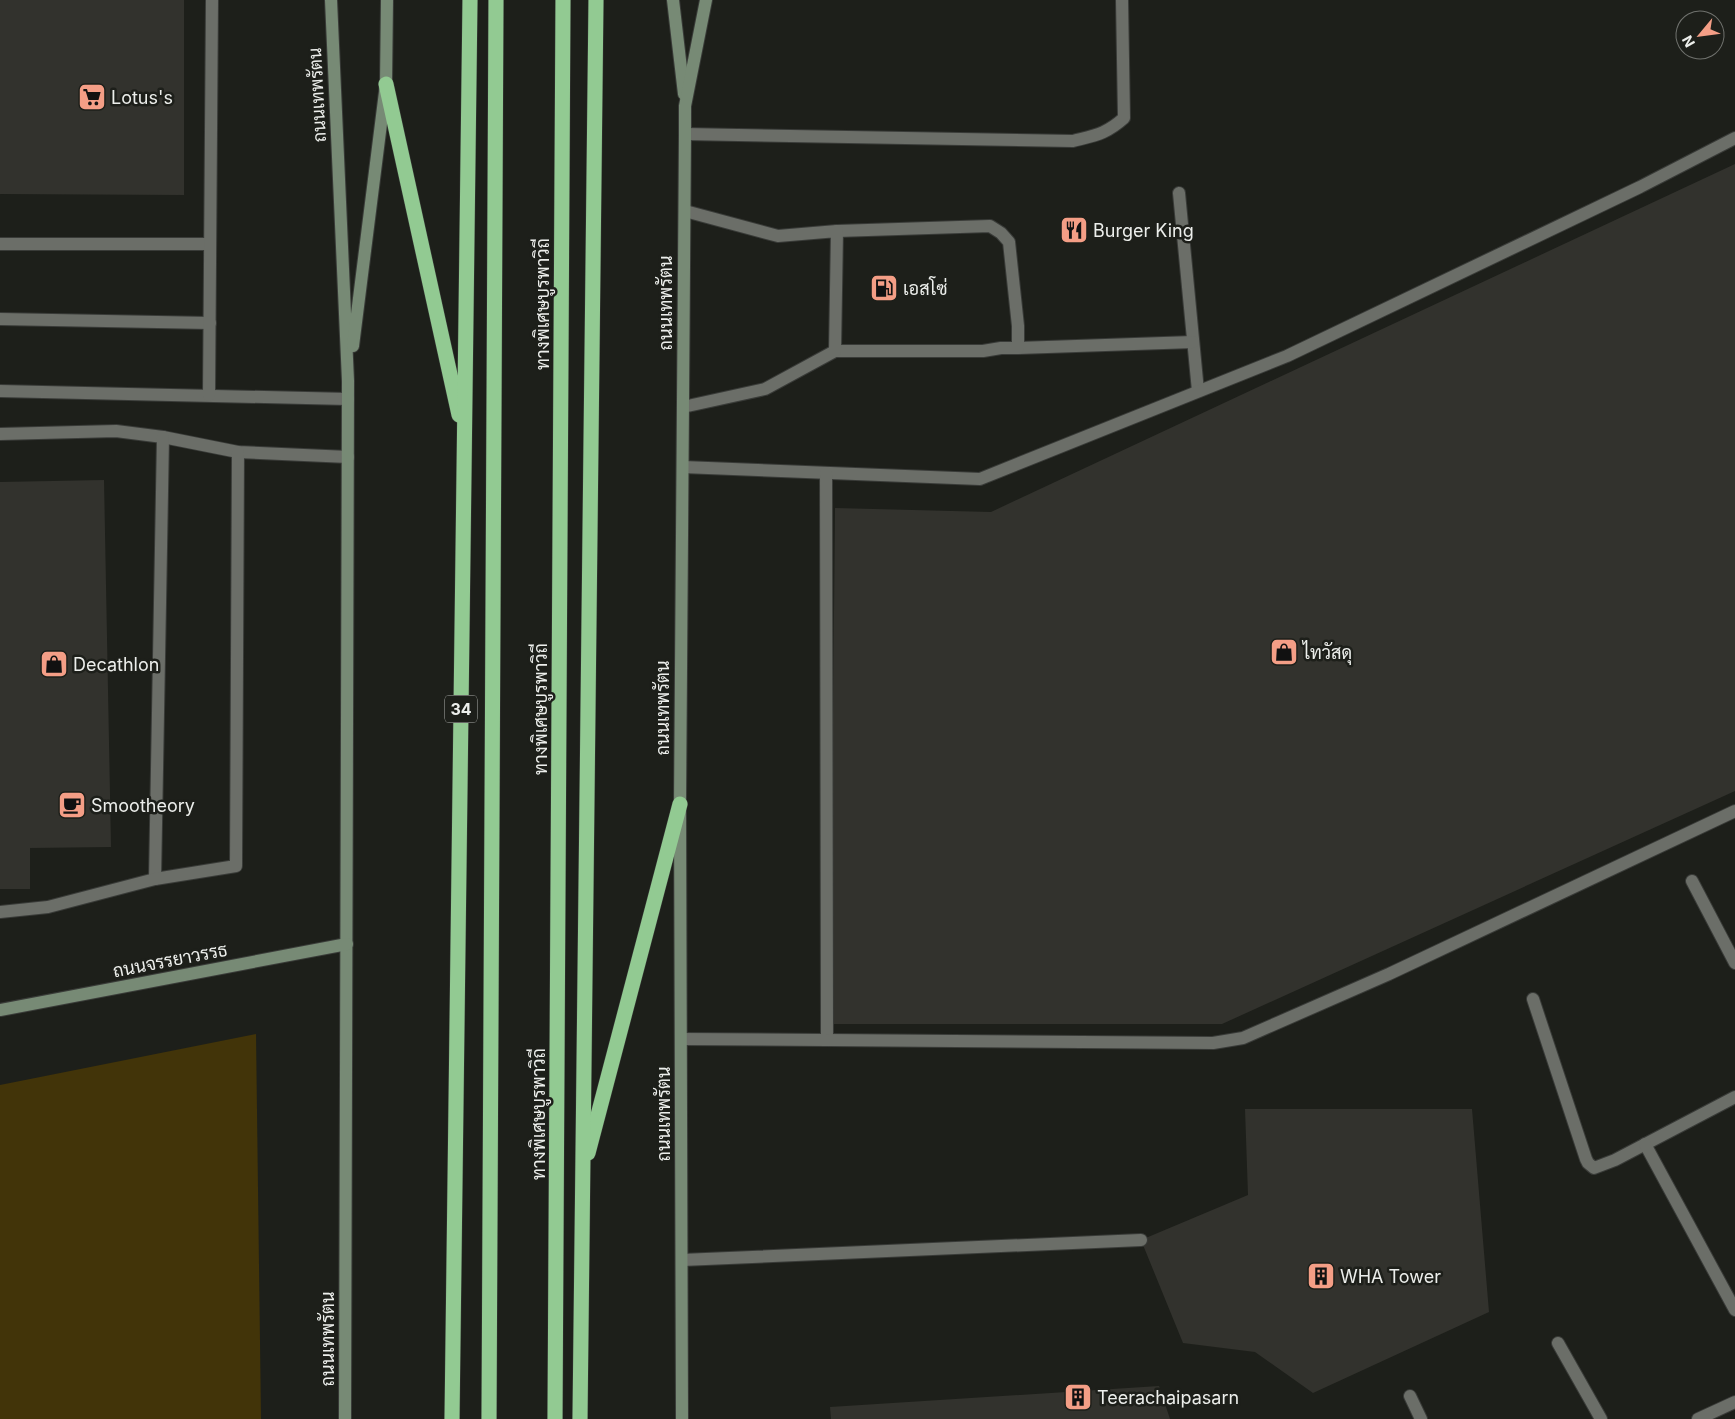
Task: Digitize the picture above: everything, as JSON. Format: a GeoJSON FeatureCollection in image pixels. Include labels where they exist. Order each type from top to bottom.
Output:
{"type":"FeatureCollection","features":[{"type":"Feature","properties":{"kind":"highway","name":"34"},"geometry":{"type":"LineString","coordinates":[[452,1419],[470,0]]}},
{"type":"Feature","properties":{"kind":"highway"},"geometry":{"type":"LineString","coordinates":[[489,1419],[496,0]]}},
{"type":"Feature","properties":{"kind":"highway","name":"ทางพิเศษบูรพาวิถี"},"geometry":{"type":"LineString","coordinates":[[555,1419],[563,0]]}},
{"type":"Feature","properties":{"kind":"highway"},"geometry":{"type":"LineString","coordinates":[[580,1419],[596,0]]}},
{"type":"Feature","properties":{"kind":"highway"},"geometry":{"type":"LineString","coordinates":[[386,84],[464,441]]}},
{"type":"Feature","properties":{"kind":"highway"},"geometry":{"type":"LineString","coordinates":[[582,1176],[680,804]]}},
{"type":"Feature","properties":{"kind":"main road","name":"ถนนเทพรัตน"},"geometry":{"type":"LineString","coordinates":[[331,0],[348,381],[345,1419]]}},
{"type":"Feature","properties":{"kind":"main road"},"geometry":{"type":"LineString","coordinates":[[348,381],[386,84],[387,0]]}},
{"type":"Feature","properties":{"kind":"main road"},"geometry":{"type":"LineString","coordinates":[[673,0],[686,106]]}},
{"type":"Feature","properties":{"kind":"main road","name":"ถนนเทพรัตน"},"geometry":{"type":"LineString","coordinates":[[682,1419],[680,804],[685,134],[686,106],[706,0]]}},
{"type":"Feature","properties":{"kind":"main road","name":"ถนนจรรยาวรรธ"},"geometry":{"type":"LineString","coordinates":[[0,1010],[347,944]]}},
{"type":"Feature","properties":{"kind":"street"},"geometry":{"type":"LineString","coordinates":[[210,395],[212,0]]}},
{"type":"Feature","properties":{"kind":"street"},"geometry":{"type":"LineString","coordinates":[[685,134],[1073,141],[1092,136],[1110,130],[1124,118],[1122,0]]}},
{"type":"Feature","properties":{"kind":"street"},"geometry":{"type":"LineString","coordinates":[[683,467],[980,479],[1296,351],[1640,187],[1735,138]]}},
{"type":"Feature","properties":{"kind":"street"},"geometry":{"type":"LineString","coordinates":[[1179,193],[1198,391]]}},
{"type":"Feature","properties":{"kind":"street"},"geometry":{"type":"LineString","coordinates":[[685,211],[778,236],[837,231],[990,226],[1001,233],[1009,242],[1018,326],[1018,348]]}},
{"type":"Feature","properties":{"kind":"street"},"geometry":{"type":"LineString","coordinates":[[835,351],[837,231]]}},
{"type":"Feature","properties":{"kind":"street"},"geometry":{"type":"LineString","coordinates":[[0,244],[210,244]]}},
{"type":"Feature","properties":{"kind":"street"},"geometry":{"type":"LineString","coordinates":[[0,319],[210,324]]}},
{"type":"Feature","properties":{"kind":"street"},"geometry":{"type":"LineString","coordinates":[[683,407],[765,389],[835,351],[983,351],[1000,348],[1194,342]]}},
{"type":"Feature","properties":{"kind":"street"},"geometry":{"type":"LineString","coordinates":[[0,391],[348,399]]}},
{"type":"Feature","properties":{"kind":"street"},"geometry":{"type":"LineString","coordinates":[[0,434],[116,431],[163,437],[238,452],[348,457]]}},
{"type":"Feature","properties":{"kind":"street"},"geometry":{"type":"LineString","coordinates":[[155,879],[163,437]]}},
{"type":"Feature","properties":{"kind":"street"},"geometry":{"type":"LineString","coordinates":[[0,912],[48,907],[155,879],[236,866],[238,452]]}},
{"type":"Feature","properties":{"kind":"street"},"geometry":{"type":"LineString","coordinates":[[826,472],[827,1040]]}},
{"type":"Feature","properties":{"kind":"street"},"geometry":{"type":"LineString","coordinates":[[681,1039],[1213,1043],[1243,1038],[1389,974],[1735,811]]}},
{"type":"Feature","properties":{"kind":"street"},"geometry":{"type":"LineString","coordinates":[[1692,881],[1735,962]]}},
{"type":"Feature","properties":{"kind":"street"},"geometry":{"type":"LineString","coordinates":[[1533,999],[1588,1163],[1594,1168],[1645,1144],[1735,1097]]}},
{"type":"Feature","properties":{"kind":"street"},"geometry":{"type":"LineString","coordinates":[[1645,1144],[1735,1310]]}},
{"type":"Feature","properties":{"kind":"street"},"geometry":{"type":"LineString","coordinates":[[682,1260],[1141,1240]]}},
{"type":"Feature","properties":{"kind":"street"},"geometry":{"type":"LineString","coordinates":[[1558,1343],[1601,1419]]}},
{"type":"Feature","properties":{"kind":"street"},"geometry":{"type":"LineString","coordinates":[[1410,1396],[1422,1419]]}},
{"type":"Feature","properties":{"kind":"street"},"geometry":{"type":"LineString","coordinates":[[1698,1419],[1735,1402]]}},
{"type":"Feature","properties":{"kind":"shaded area"},"geometry":{"type":"Polygon","coordinates":[[[256,1034],[261,1419],[0,1419],[0,1085],[256,1034]]]}},
{"type":"Feature","properties":{"kind":"building","name":"Lotus's"},"geometry":{"type":"Polygon","coordinates":[[[0,0],[184,0],[184,195],[0,194],[0,0]]]}},
{"type":"Feature","properties":{"kind":"building","name":"ไทวัสดุ"},"geometry":{"type":"Polygon","coordinates":[[[1735,164],[1735,791],[1222,1024],[830,1024],[835,508],[991,512],[1735,164]]]}},
{"type":"Feature","properties":{"kind":"building","name":"Decathlon"},"geometry":{"type":"Polygon","coordinates":[[[104,480],[111,847],[30,848],[30,889],[0,889],[0,482],[104,480]]]}},
{"type":"Feature","properties":{"kind":"building","name":"WHA Tower"},"geometry":{"type":"Polygon","coordinates":[[[1245,1109],[1472,1109],[1489,1312],[1313,1393],[1255,1352],[1183,1343],[1141,1240],[1248,1195],[1245,1109]]]}},
{"type":"Feature","properties":{"kind":"building","name":"Teerachaipasarn"},"geometry":{"type":"Polygon","coordinates":[[[1159,1386],[1170,1419],[831,1419],[830,1407],[1159,1386]]]}},
{"type":"Feature","properties":{"kind":"place","name":"Lotus's"},"geometry":{"type":"Point","coordinates":[92,97]}},
{"type":"Feature","properties":{"kind":"place","name":"Burger King"},"geometry":{"type":"Point","coordinates":[1074,230]}},
{"type":"Feature","properties":{"kind":"place","name":"เอสโซ่"},"geometry":{"type":"Point","coordinates":[884,288]}},
{"type":"Feature","properties":{"kind":"place","name":"ไทวัสดุ"},"geometry":{"type":"Point","coordinates":[1284,652]}},
{"type":"Feature","properties":{"kind":"place","name":"Decathlon"},"geometry":{"type":"Point","coordinates":[54,664]}},
{"type":"Feature","properties":{"kind":"place","name":"Smootheory"},"geometry":{"type":"Point","coordinates":[72,805]}},
{"type":"Feature","properties":{"kind":"place","name":"WHA Tower"},"geometry":{"type":"Point","coordinates":[1321,1276]}},
{"type":"Feature","properties":{"kind":"place","name":"Teerachaipasarn"},"geometry":{"type":"Point","coordinates":[1078,1397]}}]}
